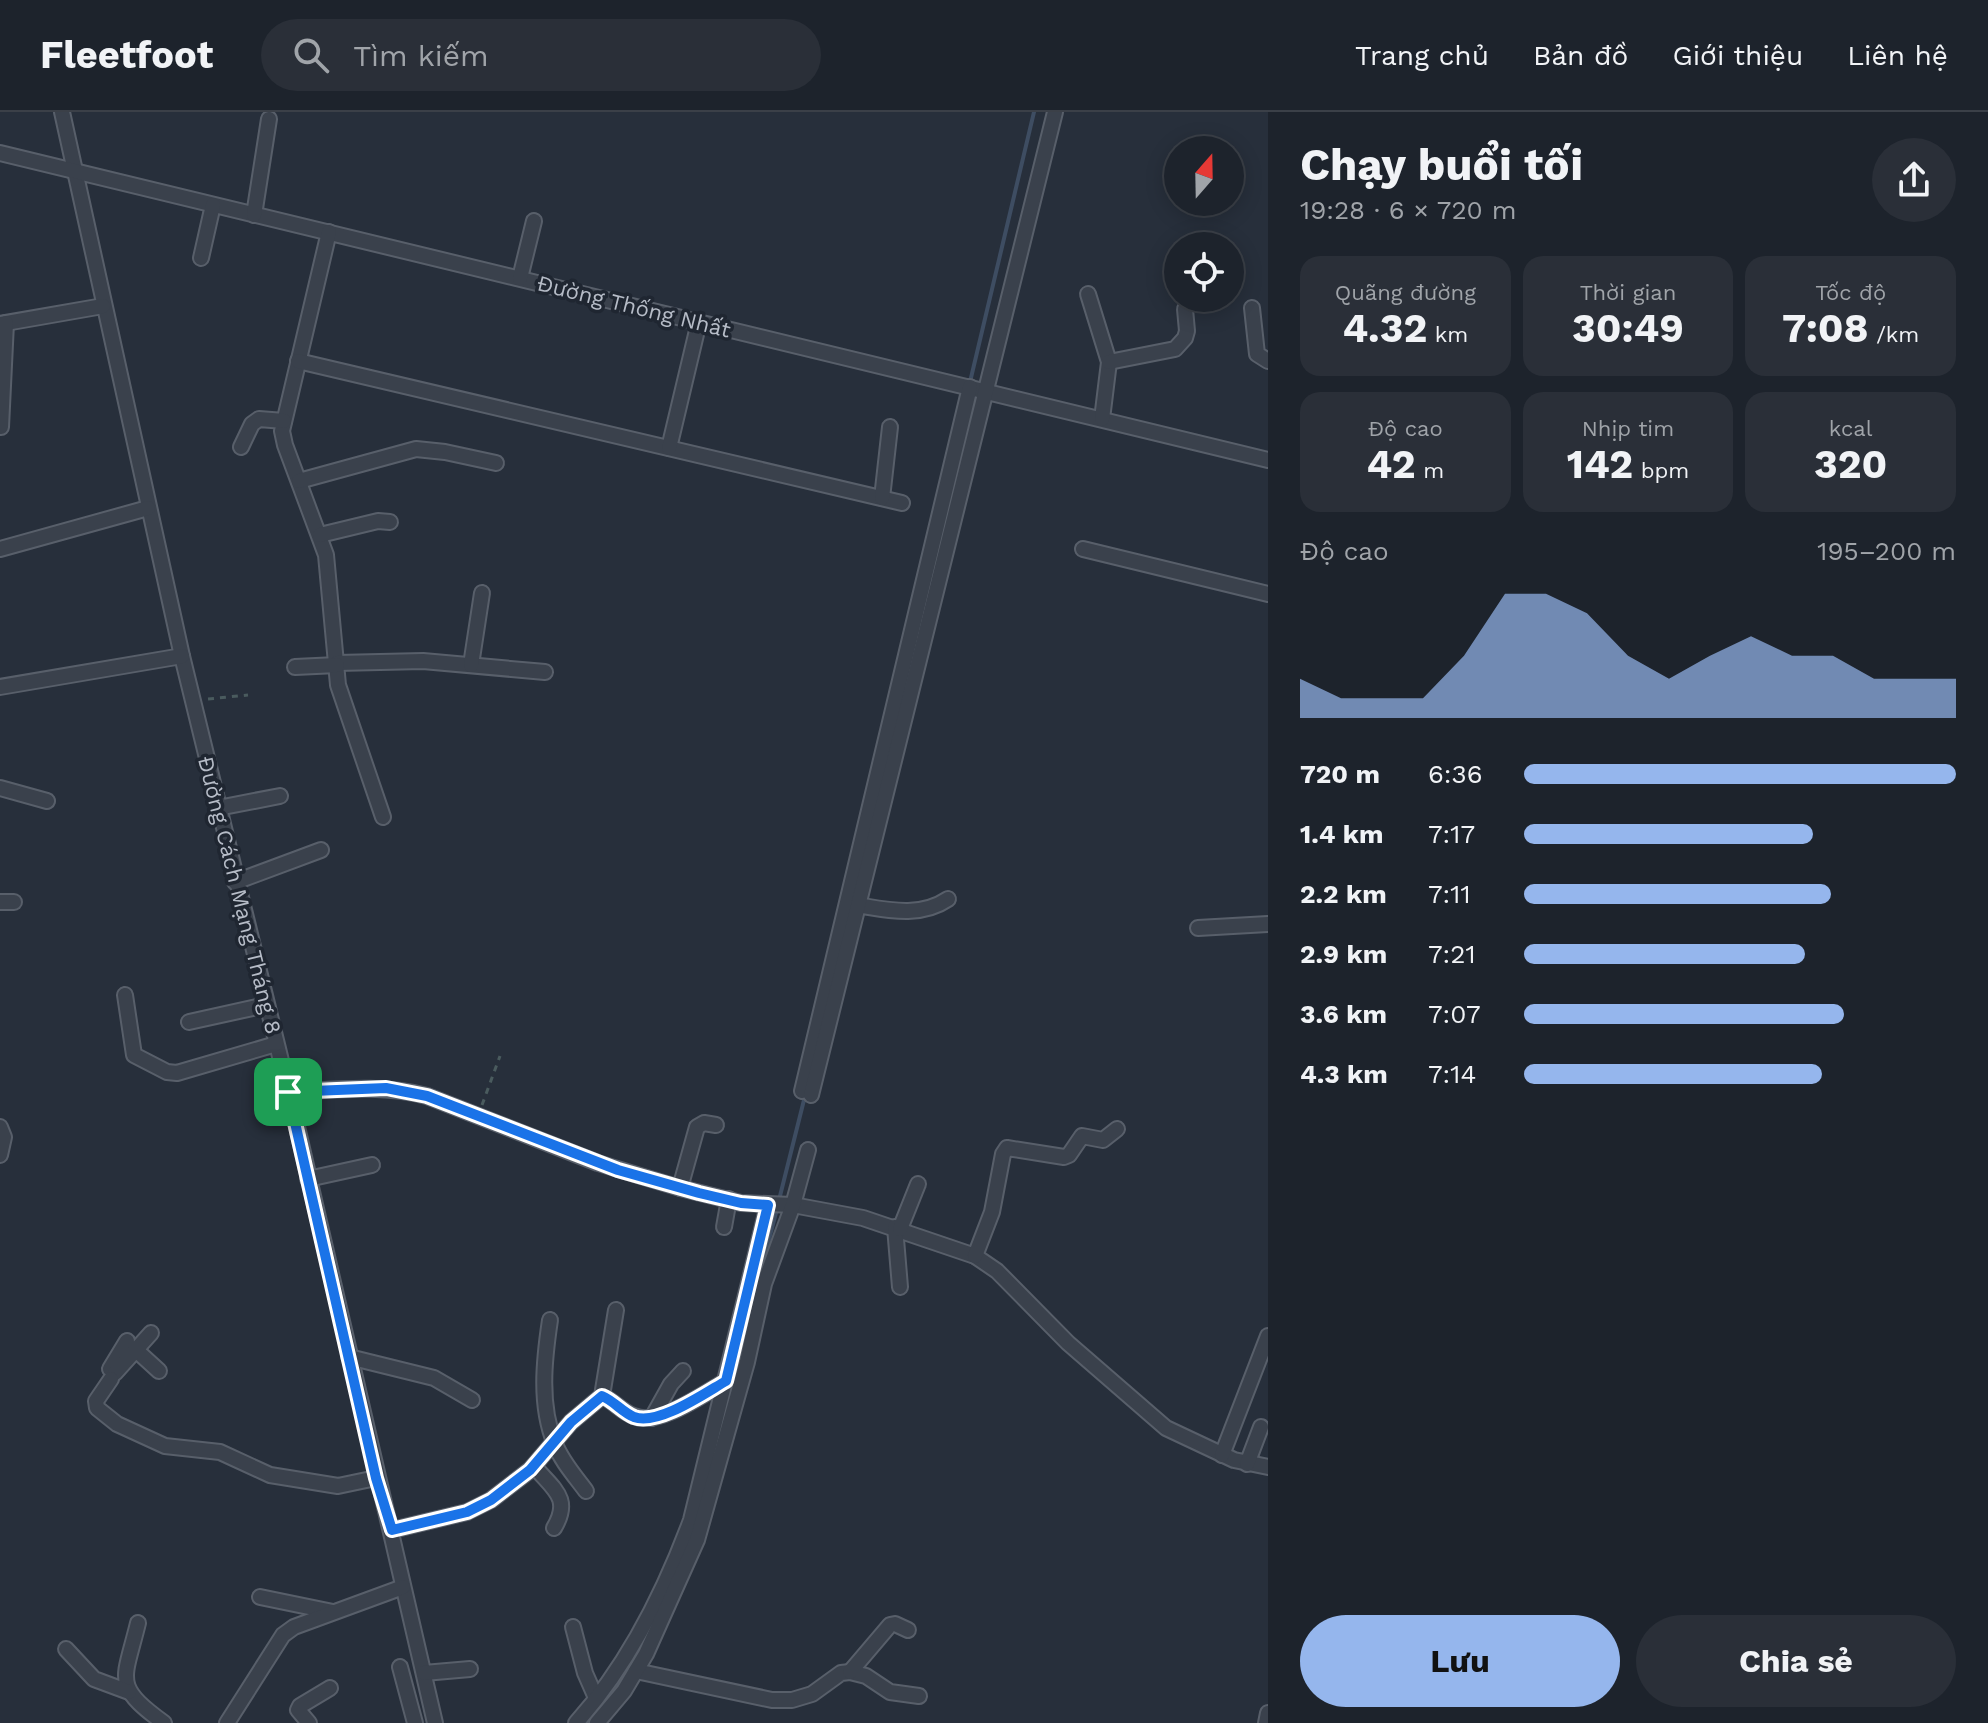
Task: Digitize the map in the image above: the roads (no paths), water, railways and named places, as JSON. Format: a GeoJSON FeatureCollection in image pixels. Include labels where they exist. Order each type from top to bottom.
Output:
{"type":"FeatureCollection","features":[{"type":"Feature","properties":{"kind":"street","name":"Đường Cách Mạng Tháng 8"},"geometry":{"type":"LineString","coordinates":[[62,112],[192,701],[288,1092],[435,1723]]}},
{"type":"Feature","properties":{"kind":"street"},"geometry":{"type":"LineString","coordinates":[[978,389],[857,905],[806,1093],[978,389],[1055,112]]}},
{"type":"Feature","properties":{"kind":"street"},"geometry":{"type":"LineString","coordinates":[[254,215],[269,119]]}},
{"type":"Feature","properties":{"kind":"street","name":"Đường Thống Nhất"},"geometry":{"type":"LineString","coordinates":[[0,153],[1268,460]]}},
{"type":"Feature","properties":{"kind":"street"},"geometry":{"type":"LineString","coordinates":[[201,258],[213,205]]}},
{"type":"Feature","properties":{"kind":"street"},"geometry":{"type":"LineString","coordinates":[[520,278],[534,221]]}},
{"type":"Feature","properties":{"kind":"street"},"geometry":{"type":"LineString","coordinates":[[329,232],[284,421],[285,445],[320,535],[329,571],[341,697],[383,817]]}},
{"type":"Feature","properties":{"kind":"street"},"geometry":{"type":"LineString","coordinates":[[1088,294],[1109,362],[1102,419]]}},
{"type":"Feature","properties":{"kind":"street"},"geometry":{"type":"LineString","coordinates":[[1,427],[3,323],[103,306]]}},
{"type":"Feature","properties":{"kind":"street"},"geometry":{"type":"LineString","coordinates":[[1252,308],[1257,354],[1268,361]]}},
{"type":"Feature","properties":{"kind":"street"},"geometry":{"type":"LineString","coordinates":[[1109,362],[1175,349],[1187,331],[1185,312]]}},
{"type":"Feature","properties":{"kind":"street"},"geometry":{"type":"LineString","coordinates":[[669,448],[699,322]]}},
{"type":"Feature","properties":{"kind":"street"},"geometry":{"type":"LineString","coordinates":[[298,361],[902,503]]}},
{"type":"Feature","properties":{"kind":"street"},"geometry":{"type":"LineString","coordinates":[[241,447],[252,424],[259,419],[284,421]]}},
{"type":"Feature","properties":{"kind":"street"},"geometry":{"type":"LineString","coordinates":[[882,498],[890,427]]}},
{"type":"Feature","properties":{"kind":"street"},"geometry":{"type":"LineString","coordinates":[[299,481],[416,449],[496,463]]}},
{"type":"Feature","properties":{"kind":"street"},"geometry":{"type":"LineString","coordinates":[[0,549],[148,508]]}},
{"type":"Feature","properties":{"kind":"street"},"geometry":{"type":"LineString","coordinates":[[320,535],[378,521],[390,522]]}},
{"type":"Feature","properties":{"kind":"street"},"geometry":{"type":"LineString","coordinates":[[1083,549],[1268,594]]}},
{"type":"Feature","properties":{"kind":"street"},"geometry":{"type":"LineString","coordinates":[[471,665],[482,593]]}},
{"type":"Feature","properties":{"kind":"street"},"geometry":{"type":"LineString","coordinates":[[0,687],[182,656]]}},
{"type":"Feature","properties":{"kind":"street"},"geometry":{"type":"LineString","coordinates":[[295,667],[423,661],[545,672]]}},
{"type":"Feature","properties":{"kind":"street"},"geometry":{"type":"LineString","coordinates":[[0,788],[47,801]]}},
{"type":"Feature","properties":{"kind":"street"},"geometry":{"type":"LineString","coordinates":[[218,808],[280,796]]}},
{"type":"Feature","properties":{"kind":"street"},"geometry":{"type":"LineString","coordinates":[[235,882],[321,850]]}},
{"type":"Feature","properties":{"kind":"street"},"geometry":{"type":"LineString","coordinates":[[857,905],[905,912],[934,907],[948,899]]}},
{"type":"Feature","properties":{"kind":"street"},"geometry":{"type":"LineString","coordinates":[[1198,928],[1268,924]]}},
{"type":"Feature","properties":{"kind":"street"},"geometry":{"type":"LineString","coordinates":[[125,995],[134,1055],[167,1072],[187,1071],[276,1044]]}},
{"type":"Feature","properties":{"kind":"street"},"geometry":{"type":"LineString","coordinates":[[189,1022],[266,1005]]}},
{"type":"Feature","properties":{"kind":"street"},"geometry":{"type":"LineString","coordinates":[[288,1092],[406,1090],[598,1163],[680,1188],[729,1199],[863,1218],[975,1256],[997,1271],[1068,1343],[1166,1428],[1222,1455],[1268,1467]]}},
{"type":"Feature","properties":{"kind":"street"},"geometry":{"type":"LineString","coordinates":[[680,1188],[697,1127],[704,1123],[716,1125]]}},
{"type":"Feature","properties":{"kind":"street"},"geometry":{"type":"LineString","coordinates":[[0,1127],[4,1137],[0,1155]]}},
{"type":"Feature","properties":{"kind":"street"},"geometry":{"type":"LineString","coordinates":[[975,1256],[992,1212],[1003,1154],[1007,1148],[1064,1157],[1069,1155],[1082,1136],[1103,1140],[1117,1129]]}},
{"type":"Feature","properties":{"kind":"street"},"geometry":{"type":"LineString","coordinates":[[576,1723],[641,1631],[674,1566],[691,1520],[726,1381],[780,1205],[808,1150]]}},
{"type":"Feature","properties":{"kind":"street"},"geometry":{"type":"LineString","coordinates":[[308,1179],[372,1165]]}},
{"type":"Feature","properties":{"kind":"street"},"geometry":{"type":"LineString","coordinates":[[900,1287],[898,1228],[918,1184]]}},
{"type":"Feature","properties":{"kind":"street"},"geometry":{"type":"LineString","coordinates":[[724,1227],[729,1199]]}},
{"type":"Feature","properties":{"kind":"street"},"geometry":{"type":"LineString","coordinates":[[597,1723],[624,1691],[636,1671],[697,1540],[747,1362],[780,1205]]}},
{"type":"Feature","properties":{"kind":"street"},"geometry":{"type":"LineString","coordinates":[[392,1530],[467,1512],[514,1485],[534,1466],[571,1422],[602,1396],[616,1310]]}},
{"type":"Feature","properties":{"kind":"street"},"geometry":{"type":"LineString","coordinates":[[550,1320],[544,1381],[554,1443],[565,1464],[586,1491]]}},
{"type":"Feature","properties":{"kind":"street"},"geometry":{"type":"LineString","coordinates":[[151,1333],[132,1345],[96,1401],[97,1408],[117,1424],[165,1446],[220,1452],[270,1475],[338,1486],[376,1478]]}},
{"type":"Feature","properties":{"kind":"street"},"geometry":{"type":"LineString","coordinates":[[1222,1455],[1268,1336]]}},
{"type":"Feature","properties":{"kind":"street"},"geometry":{"type":"LineString","coordinates":[[132,1345],[159,1371]]}},
{"type":"Feature","properties":{"kind":"street"},"geometry":{"type":"LineString","coordinates":[[349,1357],[434,1378],[472,1400]]}},
{"type":"Feature","properties":{"kind":"street"},"geometry":{"type":"LineString","coordinates":[[652,1418],[671,1384],[683,1371]]}},
{"type":"Feature","properties":{"kind":"street"},"geometry":{"type":"LineString","coordinates":[[602,1396],[632,1416],[652,1418],[726,1381]]}},
{"type":"Feature","properties":{"kind":"street"},"geometry":{"type":"LineString","coordinates":[[1247,1464],[1261,1427]]}},
{"type":"Feature","properties":{"kind":"street"},"geometry":{"type":"LineString","coordinates":[[534,1466],[562,1502],[563,1510],[554,1528]]}},
{"type":"Feature","properties":{"kind":"street"},"geometry":{"type":"LineString","coordinates":[[227,1723],[283,1635],[294,1627],[403,1587]]}},
{"type":"Feature","properties":{"kind":"street"},"geometry":{"type":"LineString","coordinates":[[260,1597],[333,1612]]}},
{"type":"Feature","properties":{"kind":"street"},"geometry":{"type":"LineString","coordinates":[[138,1623],[125,1676],[129,1692],[142,1707],[164,1723]]}},
{"type":"Feature","properties":{"kind":"street"},"geometry":{"type":"LineString","coordinates":[[850,1672],[890,1625],[908,1630]]}},
{"type":"Feature","properties":{"kind":"street"},"geometry":{"type":"LineString","coordinates":[[573,1627],[585,1673],[596,1698]]}},
{"type":"Feature","properties":{"kind":"street"},"geometry":{"type":"LineString","coordinates":[[66,1649],[94,1679],[129,1692]]}},
{"type":"Feature","properties":{"kind":"street"},"geometry":{"type":"LineString","coordinates":[[400,1667],[415,1723]]}},
{"type":"Feature","properties":{"kind":"street"},"geometry":{"type":"LineString","coordinates":[[424,1673],[470,1669]]}},
{"type":"Feature","properties":{"kind":"street"},"geometry":{"type":"LineString","coordinates":[[636,1671],[772,1700],[792,1700],[812,1694],[841,1673],[850,1672],[866,1676],[890,1692],[919,1696]]}},
{"type":"Feature","properties":{"kind":"street"},"geometry":{"type":"LineString","coordinates":[[309,1723],[298,1710],[300,1706],[330,1688]]}},
{"type":"Feature","properties":{"kind":"street"},"geometry":{"type":"LineString","coordinates":[[1266,1723],[1268,1713]]}},
{"type":"Feature","properties":{"kind":"waterway"},"geometry":{"type":"LineString","coordinates":[[970,382],[1034,112]]}},
{"type":"Feature","properties":{"kind":"waterway"},"geometry":{"type":"LineString","coordinates":[[779,1200],[806,1092]]}},
{"type":"Feature","properties":{"kind":"waterway"},"geometry":{"type":"LineString","coordinates":[[758,1281],[777,1209]]}},
{"type":"Feature","properties":{"kind":"waterway"},"geometry":{"type":"LineString","coordinates":[[733,1378],[755,1294]]}},
{"type":"Feature","properties":{"kind":"waterway"},"geometry":{"type":"LineString","coordinates":[[586,1723],[613,1693],[629,1663]]}}]}
